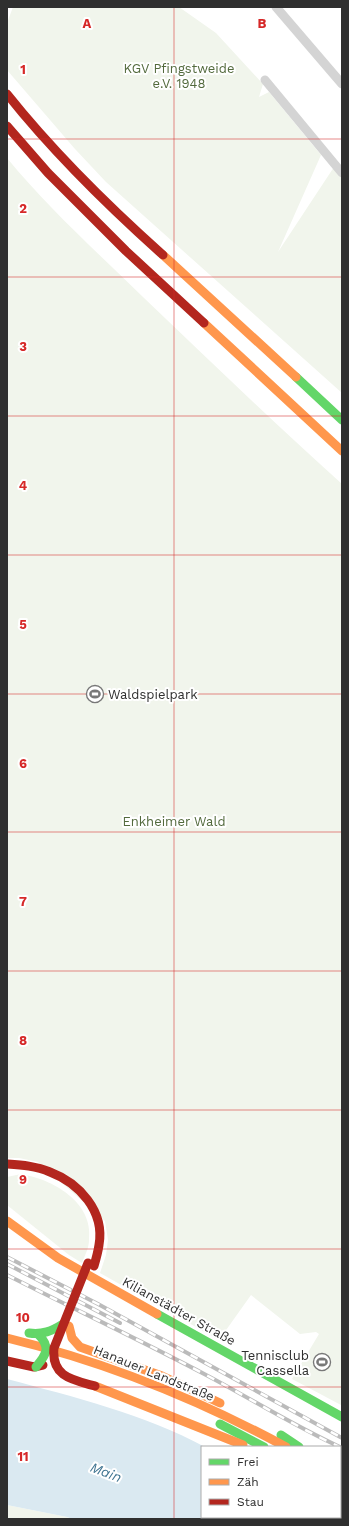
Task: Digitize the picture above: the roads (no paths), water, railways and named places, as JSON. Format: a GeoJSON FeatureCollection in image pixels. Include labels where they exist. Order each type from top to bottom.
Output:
{"type":"FeatureCollection","features":[{"type":"Feature","properties":{"kind":"main road"},"geometry":{"type":"LineString","coordinates":[[7,94],[26,118],[66,162],[122,218],[342,420]]}},
{"type":"Feature","properties":{"kind":"main road"},"geometry":{"type":"LineString","coordinates":[[7,126],[48,172],[126,251],[342,451]]}},
{"type":"Feature","properties":{"kind":"main road"},"geometry":{"type":"LineString","coordinates":[[7,1164],[31,1166],[48,1172],[77,1187],[87,1197],[96,1212],[100,1233],[100,1245],[53,1358],[45,1364],[36,1367],[7,1361]]}},
{"type":"Feature","properties":{"kind":"main road"},"geometry":{"type":"LineString","coordinates":[[10,1174],[25,1173],[45,1178],[61,1186],[83,1204],[89,1216],[94,1234],[91,1265]]}},
{"type":"Feature","properties":{"kind":"main road","name":"Kilianstädter Straße"},"geometry":{"type":"LineString","coordinates":[[7,1221],[58,1258],[342,1417]]}},
{"type":"Feature","properties":{"kind":"main road"},"geometry":{"type":"LineString","coordinates":[[19,1330],[38,1334],[50,1332],[66,1325]]}},
{"type":"Feature","properties":{"kind":"main road"},"geometry":{"type":"LineString","coordinates":[[66,1325],[72,1338],[80,1347],[148,1371],[193,1390],[247,1417],[297,1446]]}},
{"type":"Feature","properties":{"kind":"main road"},"geometry":{"type":"LineString","coordinates":[[36,1367],[46,1355],[47,1349],[44,1340],[38,1334]]}},
{"type":"Feature","properties":{"kind":"main road","name":"Hanauer Landstraße"},"geometry":{"type":"LineString","coordinates":[[7,1338],[35,1344],[158,1385],[230,1418],[284,1446]]}},
{"type":"Feature","properties":{"kind":"main road","name":"Hanauer Landstraße"},"geometry":{"type":"LineString","coordinates":[[7,1347],[67,1363],[142,1389],[205,1417],[262,1446]]}},
{"type":"Feature","properties":{"kind":"main road"},"geometry":{"type":"LineString","coordinates":[[53,1358],[58,1370],[66,1377],[118,1394],[180,1418],[245,1446]]}},
{"type":"Feature","properties":{"kind":"street"},"geometry":{"type":"LineString","coordinates":[[276,7],[342,84]]}},
{"type":"Feature","properties":{"kind":"street"},"geometry":{"type":"LineString","coordinates":[[265,80],[342,173]]}},
{"type":"Feature","properties":{"kind":"water","name":"Main"},"geometry":{"type":"Polygon","coordinates":[[[7,1379],[108,1407],[158,1425],[203,1446],[201,1446],[201,1518],[326,1519],[72,1519],[7,1505],[7,1379]]]}},
{"type":"Feature","properties":{"kind":"railway"},"geometry":{"type":"LineString","coordinates":[[7,1257],[98,1304],[342,1438]]}},
{"type":"Feature","properties":{"kind":"railway"},"geometry":{"type":"LineString","coordinates":[[7,1264],[120,1323]]}},
{"type":"Feature","properties":{"kind":"railway"},"geometry":{"type":"LineString","coordinates":[[7,1275],[183,1363],[338,1446]]}},
{"type":"Feature","properties":{"kind":"place","name":"Waldspielpark"},"geometry":{"type":"Point","coordinates":[95,694]}},
{"type":"Feature","properties":{"kind":"place","name":"Tennisclub Cassella"},"geometry":{"type":"Point","coordinates":[322,1362]}},
{"type":"Feature","properties":{"kind":"park label","name":"KGV Pfingstweide e.V. 1948"},"geometry":{"type":"Point","coordinates":[179,76]}},
{"type":"Feature","properties":{"kind":"park label","name":"Enkheimer Wald"},"geometry":{"type":"Point","coordinates":[174,821]}}]}
